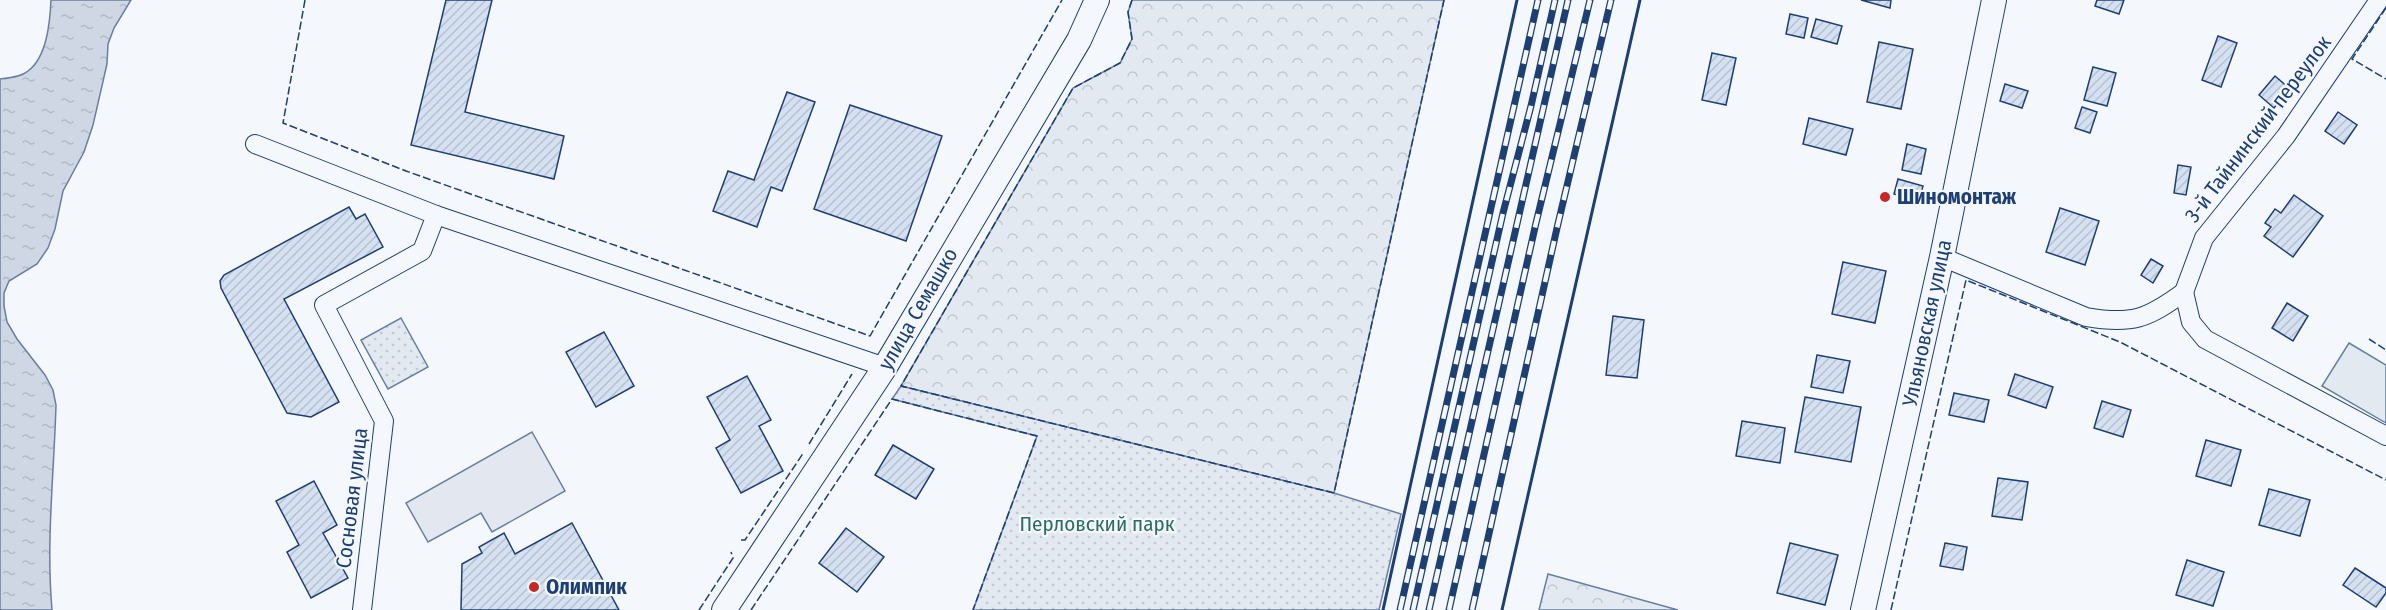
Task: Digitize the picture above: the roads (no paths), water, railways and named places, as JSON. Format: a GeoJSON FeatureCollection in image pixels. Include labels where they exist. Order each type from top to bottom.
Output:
{"type":"FeatureCollection","features":[{"type":"Feature","properties":{"kind":"main road","name":"улица Семашко"},"geometry":{"type":"LineString","coordinates":[[724,610],[819,470],[885,367],[1079,40],[1097,0]]}},
{"type":"Feature","properties":{"kind":"main road","name":"Ульяновская улица"},"geometry":{"type":"LineString","coordinates":[[1863,610],[1942,257],[1994,0]]}},
{"type":"Feature","properties":{"kind":"street","name":"3-й Тайнинский переулок"},"geometry":{"type":"LineString","coordinates":[[2184,292],[2204,238],[2286,136],[2379,0]]}},
{"type":"Feature","properties":{"kind":"street"},"geometry":{"type":"LineString","coordinates":[[255,144],[436,215],[885,367]]}},
{"type":"Feature","properties":{"kind":"street","name":"Сосновая улица"},"geometry":{"type":"LineString","coordinates":[[362,610],[384,422],[324,305],[422,251],[436,215]]}},
{"type":"Feature","properties":{"kind":"street"},"geometry":{"type":"LineString","coordinates":[[1942,257],[2086,317],[2110,321],[2136,320],[2159,310],[2184,292],[2191,322],[2205,339],[2386,436]]}},
{"type":"Feature","properties":{"kind":"water"},"geometry":{"type":"Polygon","coordinates":[[[51,0],[131,0],[114,28],[108,44],[107,64],[93,125],[84,152],[63,191],[55,229],[48,248],[37,264],[9,281],[4,293],[7,322],[45,375],[53,390],[56,405],[50,533],[52,610],[0,610],[0,79],[25,73],[34,65],[46,38],[51,0]]]}},
{"type":"Feature","properties":{"kind":"railway"},"geometry":{"type":"LineString","coordinates":[[1400,610],[1538,0]]}},
{"type":"Feature","properties":{"kind":"railway"},"geometry":{"type":"LineString","coordinates":[[1413,610],[1503,213],[1531,106],[1555,0]]}},
{"type":"Feature","properties":{"kind":"railway"},"geometry":{"type":"LineString","coordinates":[[1429,610],[1568,0]]}},
{"type":"Feature","properties":{"kind":"railway"},"geometry":{"type":"LineString","coordinates":[[1449,610],[1536,223],[1590,0]]}},
{"type":"Feature","properties":{"kind":"railway"},"geometry":{"type":"LineString","coordinates":[[1472,610],[1557,228],[1611,0]]}},
{"type":"Feature","properties":{"kind":"place","name":"Шиномонтаж"},"geometry":{"type":"Point","coordinates":[1885,197]}},
{"type":"Feature","properties":{"kind":"place","name":"Олимпик"},"geometry":{"type":"Point","coordinates":[534,587]}},
{"type":"Feature","properties":{"kind":"park label","name":"Перловский парк"},"geometry":{"type":"Point","coordinates":[1097,524]}}]}
